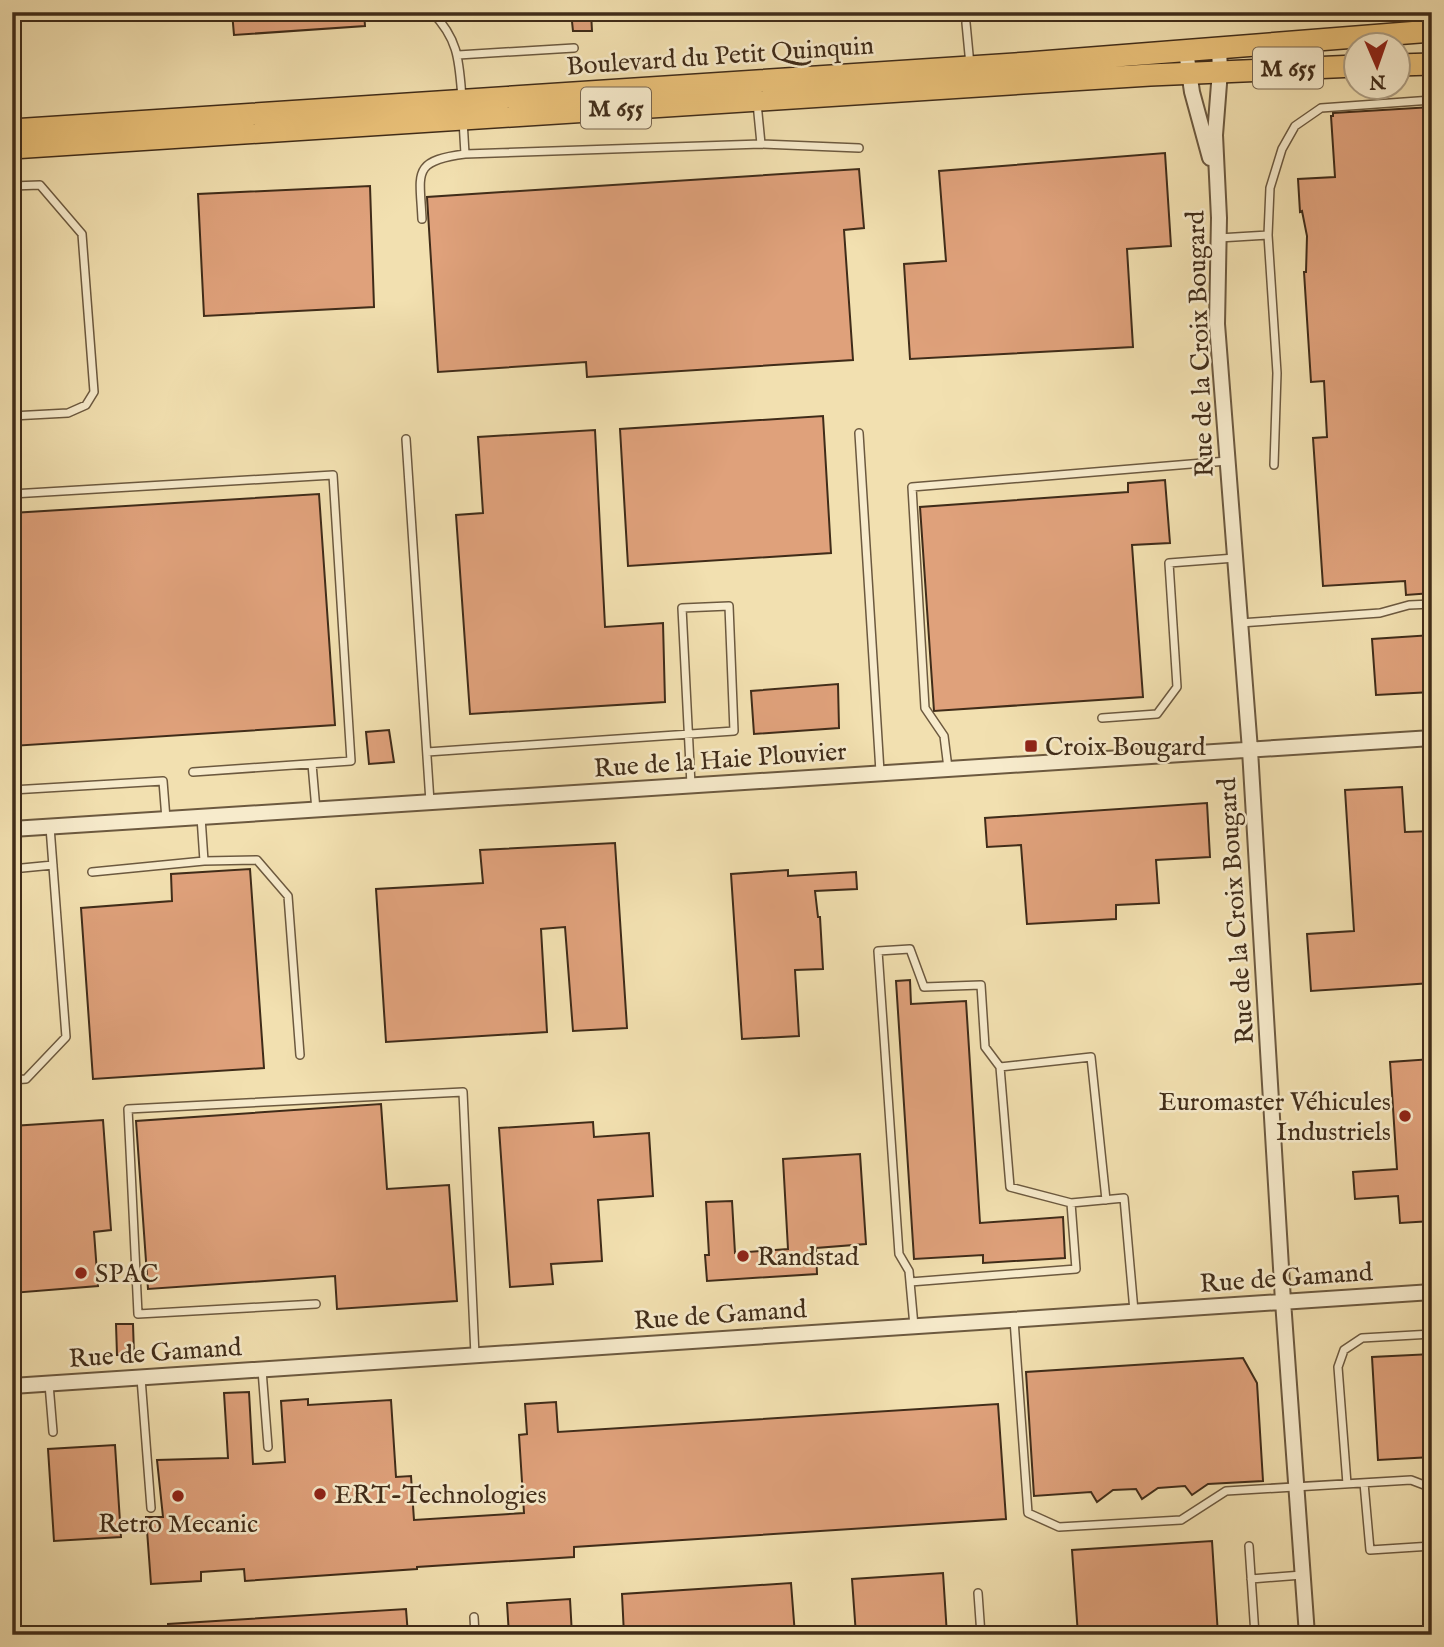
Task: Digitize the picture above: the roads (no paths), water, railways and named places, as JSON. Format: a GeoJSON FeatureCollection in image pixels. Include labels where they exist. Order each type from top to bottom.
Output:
{"type":"FeatureCollection","features":[{"type":"Feature","properties":{"kind":"main road","name":"Boulevard du Petit Quinquin"},"geometry":{"type":"LineString","coordinates":[[971,77],[1186,51],[1432,32]]}},
{"type":"Feature","properties":{"kind":"main road"},"geometry":{"type":"LineString","coordinates":[[1412,65],[1432,64]]}},
{"type":"Feature","properties":{"kind":"main road","name":"Boulevard du Petit Quinquin"},"geometry":{"type":"LineString","coordinates":[[12,130],[463,109],[971,77],[1189,73],[1342,67]]}},
{"type":"Feature","properties":{"kind":"main road","name":"Boulevard du Petit Quinquin"},"geometry":{"type":"LineString","coordinates":[[12,148],[463,109]]}},
{"type":"Feature","properties":{"kind":"street"},"geometry":{"type":"LineString","coordinates":[[1217,184],[1215,135],[1219,48]]}},
{"type":"Feature","properties":{"kind":"street"},"geometry":{"type":"LineString","coordinates":[[1186,51],[1217,184]]}},
{"type":"Feature","properties":{"kind":"street","name":"Rue de la Croix Bougard"},"geometry":{"type":"LineString","coordinates":[[1217,184],[1219,238],[1216,301],[1250,750],[1283,1301],[1307,1635]]}},
{"type":"Feature","properties":{"kind":"street","name":"Rue de la Haie Plouvier"},"geometry":{"type":"LineString","coordinates":[[12,829],[1432,738]]}},
{"type":"Feature","properties":{"kind":"street","name":"Rue de Gamand"},"geometry":{"type":"LineString","coordinates":[[12,1387],[1432,1292]]}},
{"type":"Feature","properties":{"kind":"lane"},"geometry":{"type":"LineString","coordinates":[[432,12],[452,36],[458,55],[464,154]]}},
{"type":"Feature","properties":{"kind":"lane"},"geometry":{"type":"LineString","coordinates":[[966,23],[971,77]]}},
{"type":"Feature","properties":{"kind":"lane"},"geometry":{"type":"LineString","coordinates":[[458,55],[574,48]]}},
{"type":"Feature","properties":{"kind":"lane"},"geometry":{"type":"LineString","coordinates":[[756,90],[761,144]]}},
{"type":"Feature","properties":{"kind":"lane"},"geometry":{"type":"LineString","coordinates":[[1274,465],[1277,373],[1268,235],[1270,188],[1282,149],[1295,126],[1321,108],[1432,100]]}},
{"type":"Feature","properties":{"kind":"lane"},"geometry":{"type":"LineString","coordinates":[[422,219],[420,175],[427,163],[439,157],[761,144],[859,148]]}},
{"type":"Feature","properties":{"kind":"lane"},"geometry":{"type":"LineString","coordinates":[[12,186],[40,185],[82,234],[94,392],[86,405],[68,413],[12,416]]}},
{"type":"Feature","properties":{"kind":"lane"},"geometry":{"type":"LineString","coordinates":[[1219,238],[1268,235]]}},
{"type":"Feature","properties":{"kind":"lane"},"geometry":{"type":"LineString","coordinates":[[859,433],[880,772]]}},
{"type":"Feature","properties":{"kind":"lane"},"geometry":{"type":"LineString","coordinates":[[406,439],[430,803]]}},
{"type":"Feature","properties":{"kind":"lane"},"geometry":{"type":"LineString","coordinates":[[948,768],[944,736],[925,708],[912,487],[1228,461]]}},
{"type":"Feature","properties":{"kind":"lane"},"geometry":{"type":"LineString","coordinates":[[12,494],[333,475],[351,761],[193,772]]}},
{"type":"Feature","properties":{"kind":"lane"},"geometry":{"type":"LineString","coordinates":[[1102,718],[1157,714],[1177,687],[1169,563],[1235,558]]}},
{"type":"Feature","properties":{"kind":"lane"},"geometry":{"type":"LineString","coordinates":[[1240,623],[1380,612],[1409,605],[1432,604]]}},
{"type":"Feature","properties":{"kind":"lane"},"geometry":{"type":"LineString","coordinates":[[426,752],[688,734],[734,731],[729,606],[682,608],[688,734],[691,786]]}},
{"type":"Feature","properties":{"kind":"lane"},"geometry":{"type":"LineString","coordinates":[[312,764],[316,810]]}},
{"type":"Feature","properties":{"kind":"lane"},"geometry":{"type":"LineString","coordinates":[[12,790],[163,781],[166,819]]}},
{"type":"Feature","properties":{"kind":"lane"},"geometry":{"type":"LineString","coordinates":[[201,817],[204,861]]}},
{"type":"Feature","properties":{"kind":"lane"},"geometry":{"type":"LineString","coordinates":[[12,1080],[26,1079],[66,1037],[50,826]]}},
{"type":"Feature","properties":{"kind":"lane"},"geometry":{"type":"LineString","coordinates":[[93,872],[204,861],[257,860],[288,896],[300,1055]]}},
{"type":"Feature","properties":{"kind":"lane"},"geometry":{"type":"LineString","coordinates":[[12,869],[53,865]]}},
{"type":"Feature","properties":{"kind":"lane"},"geometry":{"type":"LineString","coordinates":[[914,1326],[909,1271],[899,1254],[878,951],[910,949],[924,987],[981,985],[985,1047],[1000,1067],[1010,1187],[1071,1203],[1124,1198],[1134,1311]]}},
{"type":"Feature","properties":{"kind":"lane"},"geometry":{"type":"LineString","coordinates":[[1000,1067],[1091,1057],[1106,1200]]}},
{"type":"Feature","properties":{"kind":"lane"},"geometry":{"type":"LineString","coordinates":[[316,1304],[138,1314],[128,1109],[463,1092],[475,1355]]}},
{"type":"Feature","properties":{"kind":"lane"},"geometry":{"type":"LineString","coordinates":[[910,1282],[1076,1269],[1071,1203]]}},
{"type":"Feature","properties":{"kind":"lane"},"geometry":{"type":"LineString","coordinates":[[1014,1319],[1028,1513],[1059,1527],[1181,1520],[1226,1491],[1411,1480],[1432,1488]]}},
{"type":"Feature","properties":{"kind":"lane"},"geometry":{"type":"LineString","coordinates":[[1347,1484],[1338,1367],[1344,1350],[1362,1338],[1432,1334]]}},
{"type":"Feature","properties":{"kind":"lane"},"geometry":{"type":"LineString","coordinates":[[261,1370],[268,1447]]}},
{"type":"Feature","properties":{"kind":"lane"},"geometry":{"type":"LineString","coordinates":[[141,1378],[151,1508]]}},
{"type":"Feature","properties":{"kind":"lane"},"geometry":{"type":"LineString","coordinates":[[49,1384],[53,1432]]}},
{"type":"Feature","properties":{"kind":"lane"},"geometry":{"type":"LineString","coordinates":[[1364,1483],[1370,1550],[1432,1546]]}},
{"type":"Feature","properties":{"kind":"lane"},"geometry":{"type":"LineString","coordinates":[[1249,1546],[1255,1635]]}},
{"type":"Feature","properties":{"kind":"lane"},"geometry":{"type":"LineString","coordinates":[[1251,1579],[1303,1575]]}},
{"type":"Feature","properties":{"kind":"lane"},"geometry":{"type":"LineString","coordinates":[[978,1593],[981,1635]]}},
{"type":"Feature","properties":{"kind":"lane"},"geometry":{"type":"LineString","coordinates":[[474,1617],[475,1635]]}},
{"type":"Feature","properties":{"kind":"lane"},"geometry":{"type":"LineString","coordinates":[[1378,1635],[1432,1631]]}},
{"type":"Feature","properties":{"kind":"place","name":"Croix Bougard"},"geometry":{"type":"Point","coordinates":[1031,746]}},
{"type":"Feature","properties":{"kind":"place","name":"Euromaster Véhicules Industriels"},"geometry":{"type":"Point","coordinates":[1405,1116]}},
{"type":"Feature","properties":{"kind":"place","name":"Randstad"},"geometry":{"type":"Point","coordinates":[743,1256]}},
{"type":"Feature","properties":{"kind":"place","name":"SPAC"},"geometry":{"type":"Point","coordinates":[81,1273]}},
{"type":"Feature","properties":{"kind":"place","name":"ERT-Technologies"},"geometry":{"type":"Point","coordinates":[320,1494]}},
{"type":"Feature","properties":{"kind":"place","name":"Retro Mecanic"},"geometry":{"type":"Point","coordinates":[178,1496]}}]}
